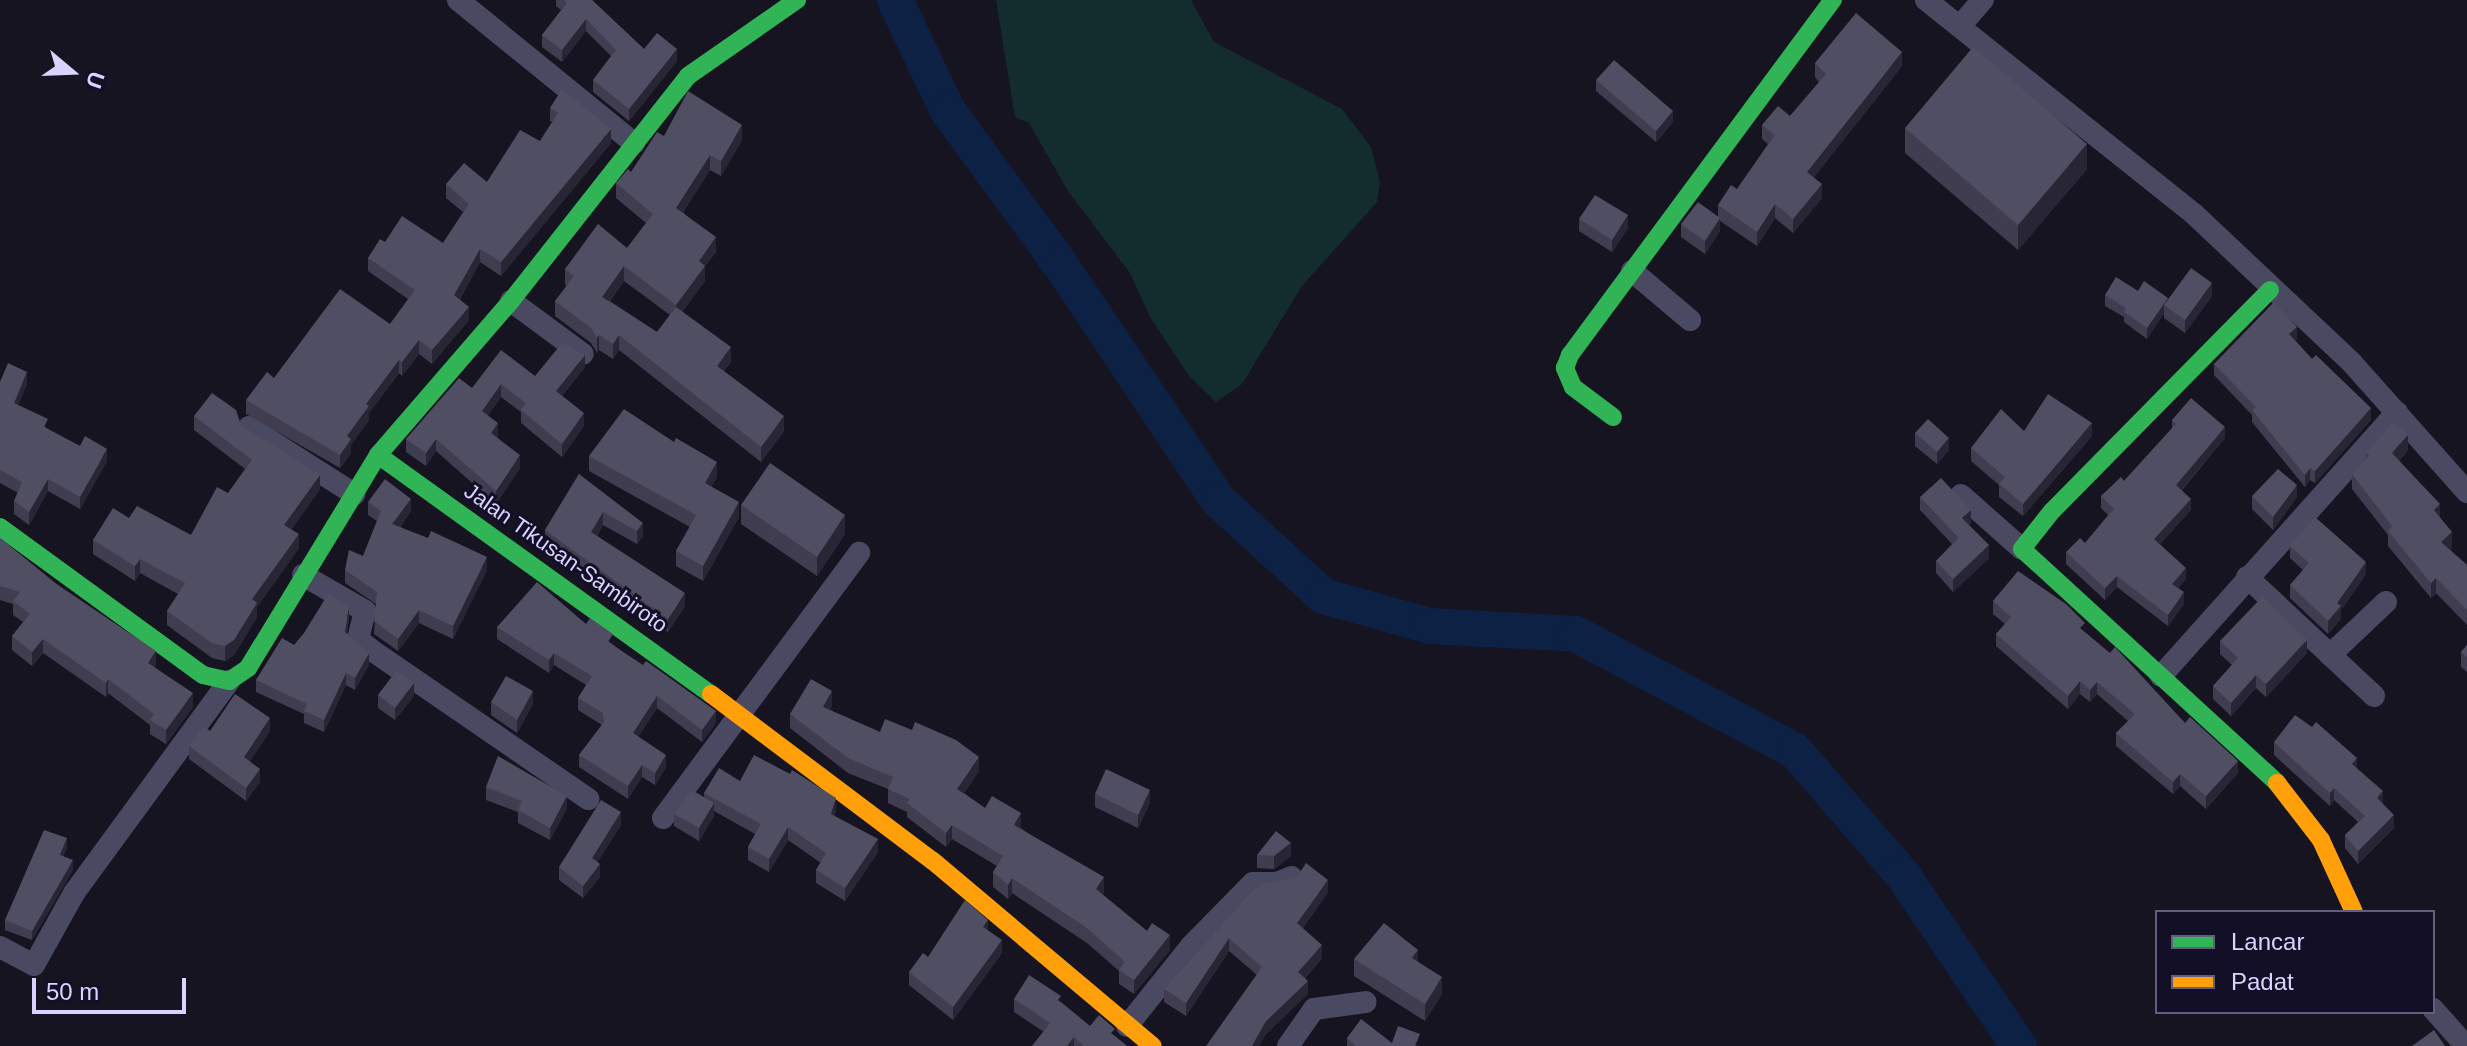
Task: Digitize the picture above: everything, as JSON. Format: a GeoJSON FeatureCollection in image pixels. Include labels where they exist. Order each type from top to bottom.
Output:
{"type":"FeatureCollection","features":[{"type":"Feature","properties":{"kind":"street"},"geometry":{"type":"LineString","coordinates":[[458,0],[634,143]]}},
{"type":"Feature","properties":{"kind":"street"},"geometry":{"type":"LineString","coordinates":[[0,947],[34,965],[74,893],[229,681],[248,668],[378,455],[511,301],[688,76],[797,0]]}},
{"type":"Feature","properties":{"kind":"street"},"geometry":{"type":"LineString","coordinates":[[1613,417],[1573,387],[1565,368],[1632,271],[1833,0]]}},
{"type":"Feature","properties":{"kind":"street"},"geometry":{"type":"LineString","coordinates":[[1926,0],[2182,204],[2270,290],[2352,363],[2467,492]]}},
{"type":"Feature","properties":{"kind":"street"},"geometry":{"type":"LineString","coordinates":[[1960,26],[1983,0]]}},
{"type":"Feature","properties":{"kind":"street"},"geometry":{"type":"LineString","coordinates":[[1632,271],[1690,320]]}},
{"type":"Feature","properties":{"kind":"street"},"geometry":{"type":"LineString","coordinates":[[2022,549],[2052,511],[2270,290]]}},
{"type":"Feature","properties":{"kind":"street"},"geometry":{"type":"LineString","coordinates":[[511,301],[583,354]]}},
{"type":"Feature","properties":{"kind":"street"},"geometry":{"type":"LineString","coordinates":[[2161,676],[2397,412]]}},
{"type":"Feature","properties":{"kind":"street"},"geometry":{"type":"LineString","coordinates":[[249,427],[354,494]]}},
{"type":"Feature","properties":{"kind":"street","name":"Jalan Tikusan-Sambiroto"},"geometry":{"type":"LineString","coordinates":[[378,455],[737,712],[933,861],[1153,1046]]}},
{"type":"Feature","properties":{"kind":"street"},"geometry":{"type":"LineString","coordinates":[[1961,495],[2293,798],[2321,840],[2353,910]]}},
{"type":"Feature","properties":{"kind":"street"},"geometry":{"type":"LineString","coordinates":[[0,527],[203,675],[229,681]]}},
{"type":"Feature","properties":{"kind":"street"},"geometry":{"type":"LineString","coordinates":[[663,818],[737,712],[859,553]]}},
{"type":"Feature","properties":{"kind":"street"},"geometry":{"type":"LineString","coordinates":[[303,575],[365,611],[358,639],[370,649],[588,799]]}},
{"type":"Feature","properties":{"kind":"street"},"geometry":{"type":"LineString","coordinates":[[2247,577],[2374,696]]}},
{"type":"Feature","properties":{"kind":"street"},"geometry":{"type":"LineString","coordinates":[[2330,655],[2386,602]]}},
{"type":"Feature","properties":{"kind":"street"},"geometry":{"type":"LineString","coordinates":[[1127,1026],[1191,946],[1253,883],[1277,883],[1292,877]]}},
{"type":"Feature","properties":{"kind":"street"},"geometry":{"type":"LineString","coordinates":[[1288,1046],[1314,1009],[1366,1002]]}},
{"type":"Feature","properties":{"kind":"street"},"geometry":{"type":"LineString","coordinates":[[2435,1011],[2466,1046]]}},
{"type":"Feature","properties":{"kind":"green space"},"geometry":{"type":"Polygon","coordinates":[[[996,0],[1191,0],[1214,42],[1342,109],[1371,147],[1380,182],[1377,202],[1302,286],[1242,384],[1216,402],[1189,376],[1150,317],[1130,273],[1068,191],[1029,123],[1015,117],[996,0]]]}},
{"type":"Feature","properties":{"kind":"building"},"geometry":{"type":"Polygon","coordinates":[[[564,0],[592,0],[644,49],[657,33],[677,49],[629,109],[593,80],[616,50],[586,19],[562,50],[542,35],[567,3],[564,0]]]}},
{"type":"Feature","properties":{"kind":"building"},"geometry":{"type":"Polygon","coordinates":[[[1856,13],[1902,52],[1807,172],[1822,184],[1793,219],[1775,204],[1757,232],[1718,205],[1731,185],[1737,189],[1775,135],[1762,125],[1778,106],[1790,116],[1826,74],[1815,63],[1856,13]]]}},
{"type":"Feature","properties":{"kind":"building"},"geometry":{"type":"Polygon","coordinates":[[[1973,47],[2087,144],[2018,225],[1905,128],[1973,47]]]}},
{"type":"Feature","properties":{"kind":"building"},"geometry":{"type":"Polygon","coordinates":[[[1614,60],[1673,111],[1656,131],[1596,80],[1614,60]]]}},
{"type":"Feature","properties":{"kind":"building"},"geometry":{"type":"Polygon","coordinates":[[[562,89],[611,129],[501,262],[480,249],[454,295],[469,307],[432,350],[419,340],[402,362],[399,360],[366,404],[369,406],[347,436],[351,439],[340,455],[246,400],[267,372],[274,378],[340,289],[390,324],[415,290],[368,258],[380,239],[385,242],[402,216],[443,243],[469,204],[446,184],[464,163],[487,182],[520,130],[540,141],[558,113],[550,108],[562,89]]]}},
{"type":"Feature","properties":{"kind":"building"},"geometry":{"type":"Polygon","coordinates":[[[688,91],[742,125],[721,161],[710,155],[676,208],[716,237],[699,261],[705,266],[676,305],[624,266],[602,297],[657,332],[676,307],[731,347],[717,366],[784,416],[761,447],[619,335],[613,344],[599,335],[597,338],[591,328],[555,301],[574,276],[565,269],[598,224],[627,248],[653,214],[616,183],[628,169],[631,172],[657,132],[664,136],[688,91]]]}},
{"type":"Feature","properties":{"kind":"building"},"geometry":{"type":"Polygon","coordinates":[[[1595,195],[1628,215],[1612,240],[1579,219],[1595,195]]]}},
{"type":"Feature","properties":{"kind":"building"},"geometry":{"type":"Polygon","coordinates":[[[1698,202],[1720,218],[1705,241],[1681,224],[1698,202]]]}},
{"type":"Feature","properties":{"kind":"building"},"geometry":{"type":"Polygon","coordinates":[[[2191,268],[2212,283],[2185,320],[2164,305],[2191,268]]]}},
{"type":"Feature","properties":{"kind":"building"},"geometry":{"type":"Polygon","coordinates":[[[2116,277],[2138,291],[2144,281],[2168,298],[2147,328],[2124,312],[2126,308],[2105,295],[2116,277]]]}},
{"type":"Feature","properties":{"kind":"building"},"geometry":{"type":"Polygon","coordinates":[[[2274,302],[2297,327],[2289,334],[2312,359],[2316,355],[2371,408],[2315,471],[2310,468],[2305,475],[2252,410],[2256,407],[2214,364],[2274,302]]]}},
{"type":"Feature","properties":{"kind":"building"},"geometry":{"type":"Polygon","coordinates":[[[562,343],[585,355],[556,391],[584,413],[562,444],[521,410],[526,403],[501,384],[482,411],[498,423],[491,433],[520,455],[496,491],[436,439],[426,453],[406,439],[459,378],[472,388],[501,350],[535,376],[562,343]]]}},
{"type":"Feature","properties":{"kind":"building"},"geometry":{"type":"Polygon","coordinates":[[[8,363],[27,372],[14,403],[48,419],[44,427],[80,446],[85,436],[107,449],[80,497],[48,479],[29,512],[14,501],[22,482],[0,470],[0,382],[8,363]]]}},
{"type":"Feature","properties":{"kind":"building"},"geometry":{"type":"Polygon","coordinates":[[[212,393],[236,410],[241,425],[320,475],[284,525],[299,534],[252,599],[257,603],[234,640],[225,646],[212,643],[167,611],[185,583],[140,559],[135,566],[93,540],[113,508],[129,518],[137,506],[191,535],[217,487],[228,493],[252,460],[194,416],[212,393]]]}},
{"type":"Feature","properties":{"kind":"building"},"geometry":{"type":"Polygon","coordinates":[[[2048,394],[2092,423],[2023,504],[1999,484],[2005,477],[1971,448],[2001,409],[2024,431],[2048,394]]]}},
{"type":"Feature","properties":{"kind":"building"},"geometry":{"type":"Polygon","coordinates":[[[2191,398],[2225,427],[2176,485],[2191,499],[2154,539],[2186,568],[2172,584],[2184,592],[2168,615],[2117,576],[2105,588],[2066,552],[2080,538],[2085,543],[2114,509],[2101,496],[2121,477],[2124,481],[2176,424],[2172,420],[2191,398]]]}},
{"type":"Feature","properties":{"kind":"building"},"geometry":{"type":"Polygon","coordinates":[[[624,409],[674,442],[676,438],[717,462],[705,483],[739,502],[703,566],[676,551],[696,515],[589,456],[624,409]]]}},
{"type":"Feature","properties":{"kind":"building"},"geometry":{"type":"Polygon","coordinates":[[[1928,419],[1949,438],[1937,452],[1915,433],[1928,419]]]}},
{"type":"Feature","properties":{"kind":"building"},"geometry":{"type":"Polygon","coordinates":[[[2393,422],[2408,435],[2392,453],[2440,504],[2434,510],[2452,532],[2441,542],[2467,565],[2467,610],[2436,578],[2431,583],[2388,531],[2392,526],[2352,474],[2393,422]]]}},
{"type":"Feature","properties":{"kind":"building"},"geometry":{"type":"Polygon","coordinates":[[[770,463],[845,515],[817,557],[741,505],[770,463]]]}},
{"type":"Feature","properties":{"kind":"building"},"geometry":{"type":"Polygon","coordinates":[[[2278,469],[2297,485],[2273,517],[2252,496],[2278,469]]]}},
{"type":"Feature","properties":{"kind":"building"},"geometry":{"type":"Polygon","coordinates":[[[579,474],[643,523],[637,531],[603,512],[591,532],[685,593],[668,619],[545,530],[579,474]]]}},
{"type":"Feature","properties":{"kind":"building"},"geometry":{"type":"Polygon","coordinates":[[[1941,478],[1971,510],[1962,518],[1989,545],[1953,579],[1936,561],[1959,538],[1920,497],[1941,478]]]}},
{"type":"Feature","properties":{"kind":"building"},"geometry":{"type":"Polygon","coordinates":[[[385,479],[411,499],[392,524],[428,538],[431,531],[487,557],[453,626],[419,610],[398,639],[374,621],[377,592],[345,570],[349,550],[363,556],[381,511],[368,502],[385,479]]]}},
{"type":"Feature","properties":{"kind":"building"},"geometry":{"type":"Polygon","coordinates":[[[2315,517],[2366,562],[2337,603],[2341,606],[2328,621],[2290,585],[2309,563],[2290,546],[2315,517]]]}},
{"type":"Feature","properties":{"kind":"building"},"geometry":{"type":"Polygon","coordinates":[[[0,538],[55,583],[156,651],[148,663],[193,693],[166,730],[150,720],[154,714],[108,679],[106,683],[43,639],[32,652],[12,636],[30,614],[13,601],[20,592],[0,586],[0,538]]]}},
{"type":"Feature","properties":{"kind":"building"},"geometry":{"type":"Polygon","coordinates":[[[2018,571],[2066,604],[2085,623],[2080,628],[2110,653],[2115,647],[2185,723],[2190,717],[2238,761],[2206,796],[2180,774],[2173,782],[2116,733],[2135,714],[2097,682],[2090,690],[2080,681],[2068,696],[1996,634],[2011,617],[1993,601],[2018,571]]]}},
{"type":"Feature","properties":{"kind":"building"},"geometry":{"type":"Polygon","coordinates":[[[537,582],[586,624],[590,618],[613,634],[608,642],[643,665],[646,661],[716,711],[702,730],[657,696],[633,733],[666,755],[655,773],[642,765],[628,786],[579,755],[604,722],[603,713],[578,698],[592,676],[554,653],[549,660],[497,627],[537,582]]]}},
{"type":"Feature","properties":{"kind":"building"},"geometry":{"type":"Polygon","coordinates":[[[328,594],[349,606],[345,632],[369,653],[355,678],[346,673],[324,720],[304,711],[307,704],[256,680],[282,638],[294,645],[328,594]]]}},
{"type":"Feature","properties":{"kind":"building"},"geometry":{"type":"Polygon","coordinates":[[[2262,597],[2307,640],[2266,684],[2256,675],[2231,703],[2213,686],[2238,658],[2220,641],[2262,597]]]}},
{"type":"Feature","properties":{"kind":"building"},"geometry":{"type":"Polygon","coordinates":[[[396,671],[414,683],[395,708],[378,695],[396,671]]]}},
{"type":"Feature","properties":{"kind":"building"},"geometry":{"type":"Polygon","coordinates":[[[506,676],[533,691],[517,720],[491,702],[506,676]]]}},
{"type":"Feature","properties":{"kind":"building"},"geometry":{"type":"Polygon","coordinates":[[[811,679],[832,691],[823,707],[880,732],[885,719],[912,730],[915,722],[956,740],[979,757],[957,789],[985,808],[992,796],[1021,813],[1014,825],[1104,877],[1096,889],[1147,931],[1152,923],[1170,935],[1134,980],[1119,970],[1125,962],[1087,928],[1012,878],[1008,885],[993,872],[1003,856],[952,825],[946,833],[907,803],[910,799],[888,789],[893,777],[848,758],[790,714],[811,679]]]}},
{"type":"Feature","properties":{"kind":"building"},"geometry":{"type":"Polygon","coordinates":[[[235,694],[270,718],[244,757],[260,769],[246,788],[189,746],[204,726],[210,731],[235,694]]]}},
{"type":"Feature","properties":{"kind":"building"},"geometry":{"type":"Polygon","coordinates":[[[2295,715],[2312,727],[2316,722],[2357,758],[2352,764],[2383,791],[2377,798],[2394,815],[2358,851],[2345,835],[2365,816],[2334,788],[2330,793],[2274,742],[2295,715]]]}},
{"type":"Feature","properties":{"kind":"building"},"geometry":{"type":"Polygon","coordinates":[[[754,755],[790,774],[792,770],[836,798],[831,814],[878,839],[845,888],[816,870],[826,853],[788,827],[769,859],[748,847],[761,824],[704,793],[719,768],[740,781],[754,755]]]}},
{"type":"Feature","properties":{"kind":"building"},"geometry":{"type":"Polygon","coordinates":[[[498,756],[567,796],[550,828],[518,810],[522,801],[486,787],[498,756]]]}},
{"type":"Feature","properties":{"kind":"building"},"geometry":{"type":"Polygon","coordinates":[[[1106,769],[1150,790],[1138,815],[1095,794],[1106,769]]]}},
{"type":"Feature","properties":{"kind":"building"},"geometry":{"type":"Polygon","coordinates":[[[692,790],[714,803],[699,828],[674,814],[692,790]]]}},
{"type":"Feature","properties":{"kind":"building"},"geometry":{"type":"Polygon","coordinates":[[[601,800],[621,812],[592,858],[600,864],[583,886],[559,867],[601,800]]]}},
{"type":"Feature","properties":{"kind":"building"},"geometry":{"type":"Polygon","coordinates":[[[44,830],[67,838],[60,855],[73,860],[32,931],[5,920],[44,830]]]}},
{"type":"Feature","properties":{"kind":"building"},"geometry":{"type":"Polygon","coordinates":[[[1276,831],[1291,843],[1274,856],[1257,855],[1276,831]]]}},
{"type":"Feature","properties":{"kind":"building"},"geometry":{"type":"Polygon","coordinates":[[[1306,863],[1328,880],[1297,923],[1322,945],[1298,972],[1308,981],[1266,1021],[1252,1046],[1206,1046],[1262,967],[1229,938],[1186,1003],[1164,989],[1251,892],[1262,884],[1297,877],[1306,863]]]}},
{"type":"Feature","properties":{"kind":"building"},"geometry":{"type":"Polygon","coordinates":[[[965,900],[988,920],[983,927],[1002,940],[953,1007],[909,972],[923,953],[928,957],[965,900]]]}},
{"type":"Feature","properties":{"kind":"building"},"geometry":{"type":"Polygon","coordinates":[[[1384,923],[1418,950],[1412,958],[1442,977],[1425,1004],[1354,959],[1384,923]]]}},
{"type":"Feature","properties":{"kind":"building"},"geometry":{"type":"Polygon","coordinates":[[[1029,975],[1061,996],[1058,1000],[1090,1026],[1099,1015],[1115,1029],[1111,1033],[1127,1046],[1084,1046],[1074,1037],[1067,1046],[1032,1046],[1050,1023],[1014,999],[1029,975]]]}},
{"type":"Feature","properties":{"kind":"building"},"geometry":{"type":"Polygon","coordinates":[[[1361,1019],[1392,1043],[1398,1026],[1420,1034],[1415,1046],[1356,1046],[1347,1038],[1361,1019]]]}},
{"type":"Feature","properties":{"kind":"building"},"geometry":{"type":"Polygon","coordinates":[[[2434,1030],[2445,1046],[2412,1046],[2434,1030]]]}},
{"type":"Feature","properties":{"kind":"waterway"},"geometry":{"type":"LineString","coordinates":[[895,0],[948,111],[1060,264],[1218,500],[1323,596],[1430,626],[1576,634],[1795,751],[1902,874],[2019,1046]]}},
{"type":"Feature","properties":{"kind":"traffic: fast"},"geometry":{"type":"LineString","coordinates":[[378,455],[511,301],[688,76],[797,0]]}},
{"type":"Feature","properties":{"kind":"traffic: fast"},"geometry":{"type":"LineString","coordinates":[[1613,417],[1573,387],[1565,368],[1570,355],[1833,0]]}},
{"type":"Feature","properties":{"kind":"traffic: fast"},"geometry":{"type":"LineString","coordinates":[[2270,290],[2052,511],[2022,549],[2277,783]]}},
{"type":"Feature","properties":{"kind":"traffic: fast"},"geometry":{"type":"LineString","coordinates":[[0,527],[203,675],[229,681],[248,668],[378,455],[711,694]]}},
{"type":"Feature","properties":{"kind":"traffic: slow"},"geometry":{"type":"LineString","coordinates":[[711,694],[933,861],[1153,1046]]}},
{"type":"Feature","properties":{"kind":"traffic: slow"},"geometry":{"type":"LineString","coordinates":[[2277,783],[2321,840],[2353,910]]}}]}
